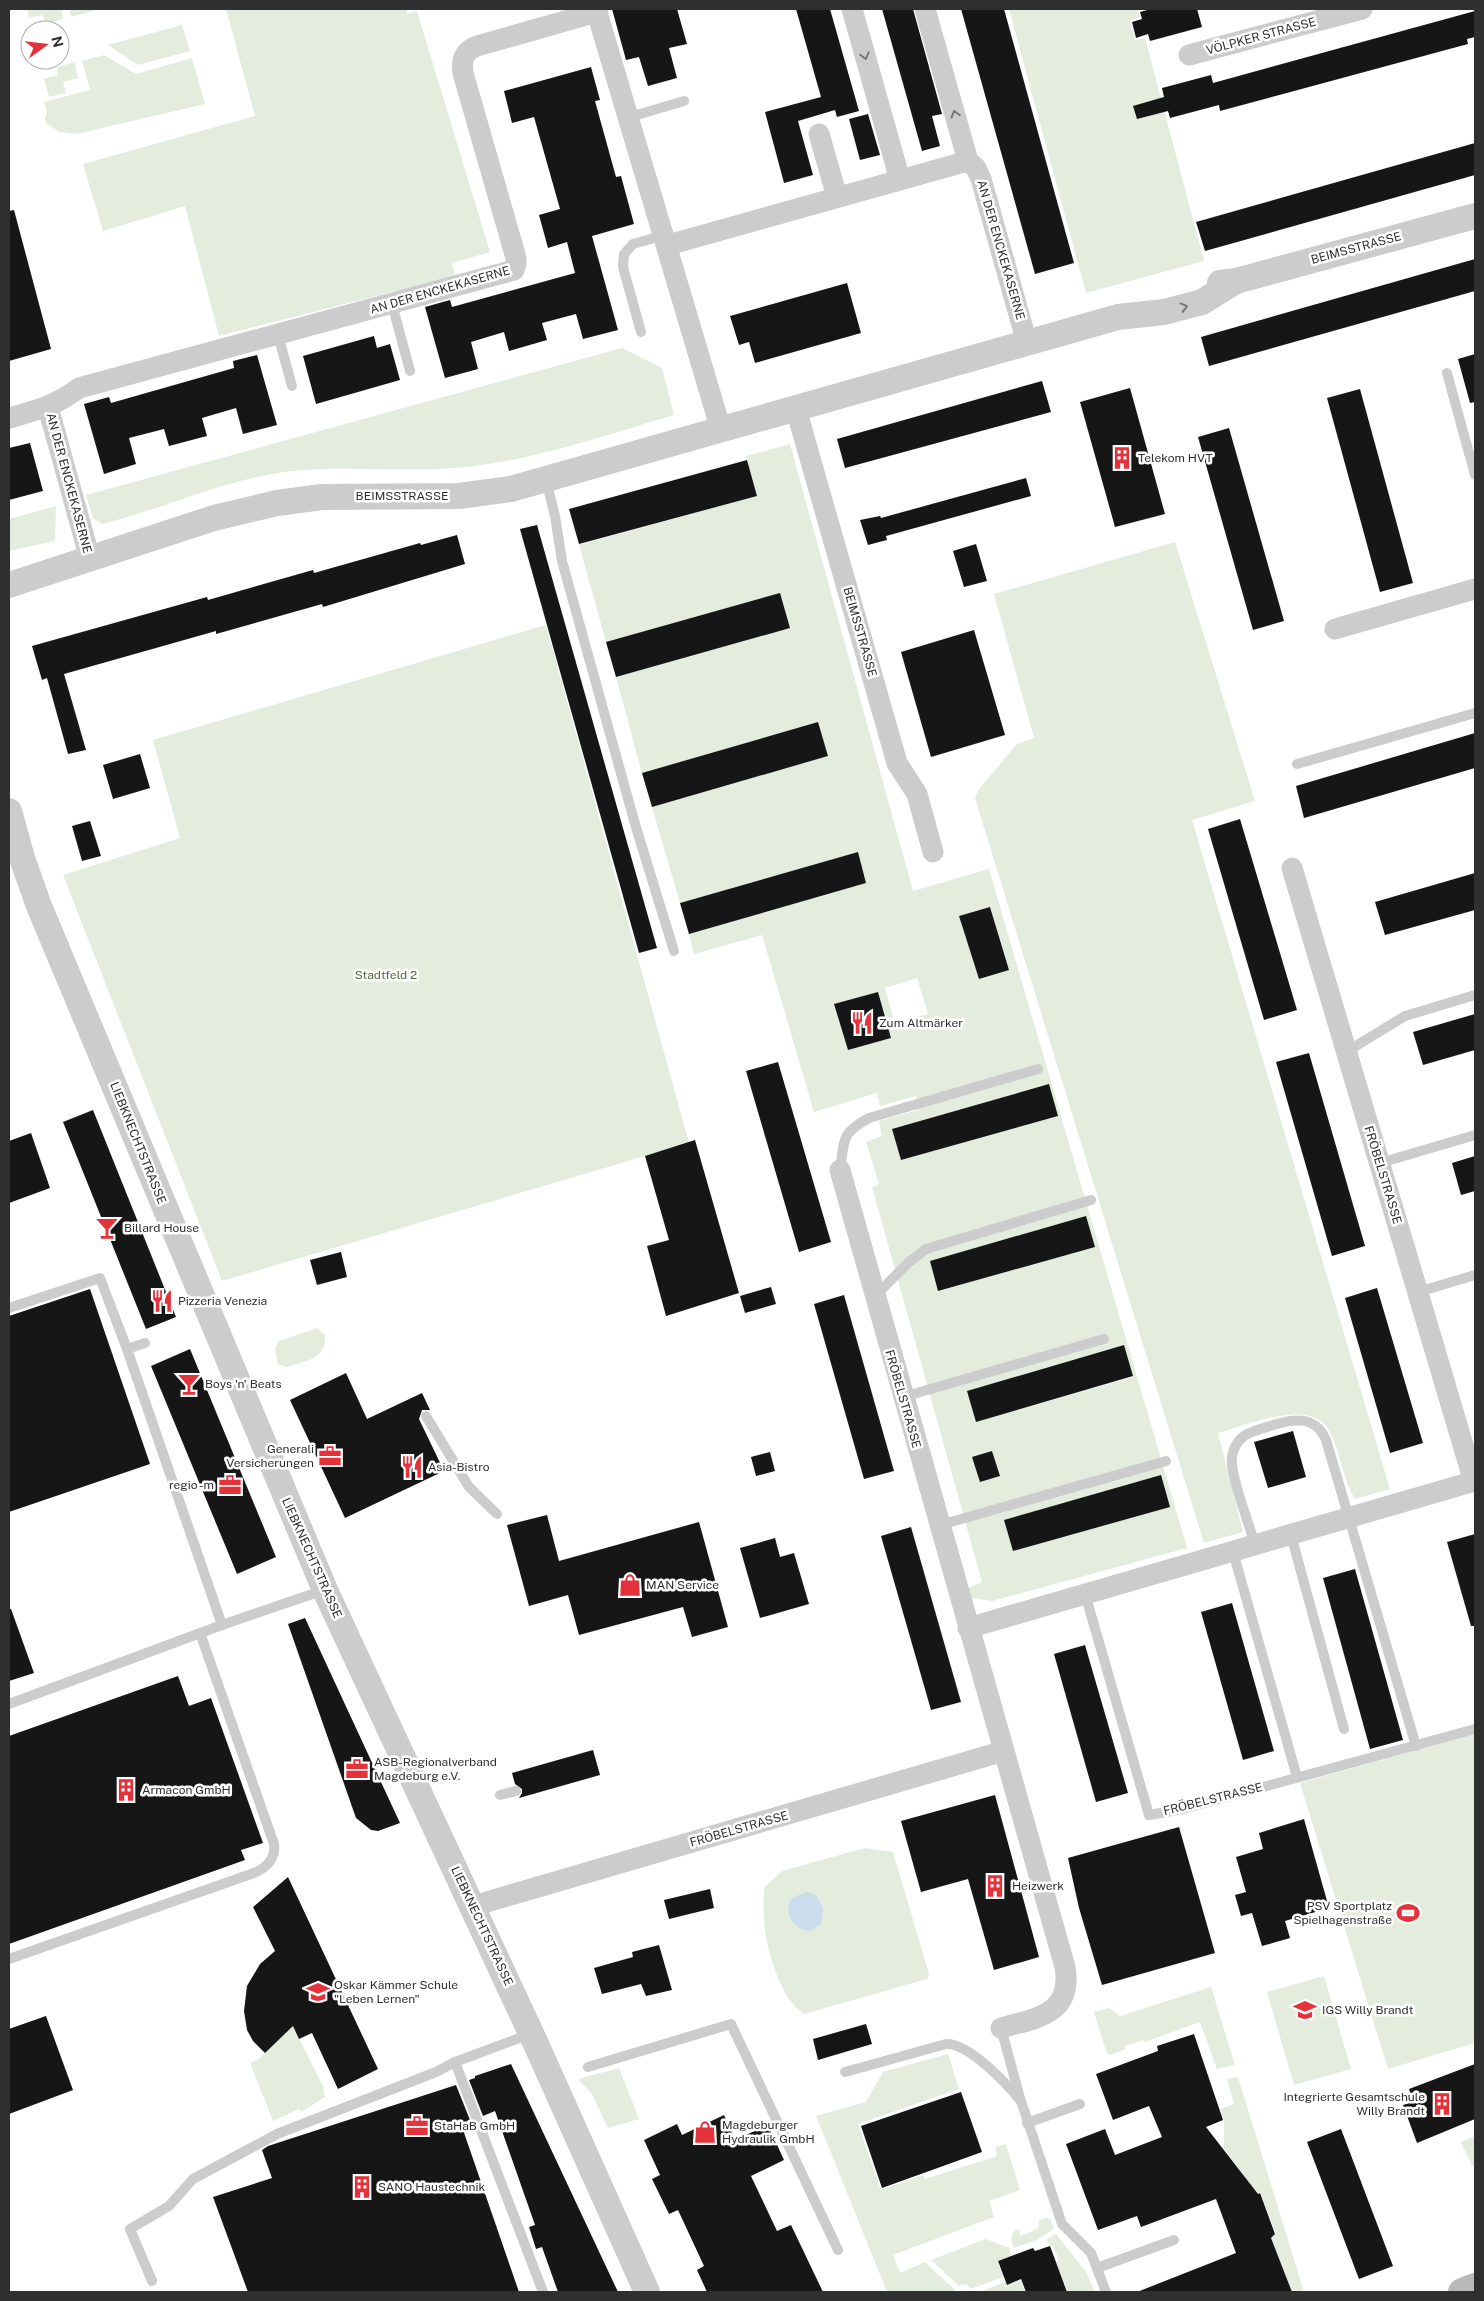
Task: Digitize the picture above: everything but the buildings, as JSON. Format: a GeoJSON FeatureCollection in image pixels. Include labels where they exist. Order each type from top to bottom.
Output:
{"type":"FeatureCollection","features":[{"type":"Feature","properties":{"kind":"main road"},"geometry":{"type":"LineString","coordinates":[[1462,2292],[1475,2287]]}},
{"type":"Feature","properties":{"kind":"street"},"geometry":{"type":"LineString","coordinates":[[852,9],[900,180]]}},
{"type":"Feature","properties":{"kind":"street","name":"AN DER ENCKEKASERNE"},"geometry":{"type":"LineString","coordinates":[[925,9],[968,161],[976,168],[981,179],[1027,343]]}},
{"type":"Feature","properties":{"kind":"street","name":"VÖLPKER STRASSE"},"geometry":{"type":"LineString","coordinates":[[1188,55],[1362,9]]}},
{"type":"Feature","properties":{"kind":"street","name":"AN DER ENCKEKASERNE"},"geometry":{"type":"LineString","coordinates":[[9,418],[48,407],[67,398],[78,388],[510,272],[516,264],[463,73],[462,61],[465,54],[477,46],[597,10],[721,430]]}},
{"type":"Feature","properties":{"kind":"street"},"geometry":{"type":"LineString","coordinates":[[819,134],[837,198]]}},
{"type":"Feature","properties":{"kind":"street"},"geometry":{"type":"LineString","coordinates":[[666,240],[837,198],[968,161]]}},
{"type":"Feature","properties":{"kind":"street","name":"BEIMSSTRASSE"},"geometry":{"type":"LineString","coordinates":[[9,584],[214,518],[276,503],[322,497],[478,494],[546,480],[1118,316],[1158,296],[1198,285],[1236,281],[1475,216]]}},
{"type":"Feature","properties":{"kind":"street","name":"AN DER ENCKEKASERNE"},"geometry":{"type":"LineString","coordinates":[[48,407],[90,559]]}},
{"type":"Feature","properties":{"kind":"street","name":"BEIMSSTRASSE"},"geometry":{"type":"LineString","coordinates":[[796,409],[897,763],[917,794],[933,852]]}},
{"type":"Feature","properties":{"kind":"street"},"geometry":{"type":"LineString","coordinates":[[1335,629],[1475,590]]}},
{"type":"Feature","properties":{"kind":"street","name":"LIEBKNECHTSTRASSE"},"geometry":{"type":"LineString","coordinates":[[9,811],[22,858],[39,906],[325,1590],[473,1906],[647,2292]]}},
{"type":"Feature","properties":{"kind":"street","name":"FRÖBELSTRASSE"},"geometry":{"type":"LineString","coordinates":[[968,1628],[1475,1483],[1292,868]]}},
{"type":"Feature","properties":{"kind":"street","name":"FRÖBELSTRASSE"},"geometry":{"type":"LineString","coordinates":[[840,1170],[874,1297],[1064,1960],[1066,1980],[1064,1995],[1053,2010],[1038,2018],[1001,2028]]}},
{"type":"Feature","properties":{"kind":"street","name":"FRÖBELSTRASSE"},"geometry":{"type":"LineString","coordinates":[[473,1906],[1004,1752]]}},
{"type":"Feature","properties":{"kind":"lane"},"geometry":{"type":"LineString","coordinates":[[630,117],[684,101]]}},
{"type":"Feature","properties":{"kind":"lane"},"geometry":{"type":"LineString","coordinates":[[642,332],[623,267],[624,254],[633,244],[666,240]]}},
{"type":"Feature","properties":{"kind":"lane"},"geometry":{"type":"LineString","coordinates":[[392,304],[410,371]]}},
{"type":"Feature","properties":{"kind":"lane"},"geometry":{"type":"LineString","coordinates":[[278,335],[292,386]]}},
{"type":"Feature","properties":{"kind":"lane"},"geometry":{"type":"LineString","coordinates":[[1447,373],[1475,475]]}},
{"type":"Feature","properties":{"kind":"lane"},"geometry":{"type":"LineString","coordinates":[[546,480],[555,516],[562,561],[635,824],[674,951]]}},
{"type":"Feature","properties":{"kind":"lane"},"geometry":{"type":"LineString","coordinates":[[1298,764],[1475,713]]}},
{"type":"Feature","properties":{"kind":"lane"},"geometry":{"type":"LineString","coordinates":[[1346,1052],[1405,1016],[1475,995]]}},
{"type":"Feature","properties":{"kind":"lane"},"geometry":{"type":"LineString","coordinates":[[840,1170],[846,1134],[854,1126],[869,1118],[1038,1069]]}},
{"type":"Feature","properties":{"kind":"lane"},"geometry":{"type":"LineString","coordinates":[[1380,1163],[1475,1134]]}},
{"type":"Feature","properties":{"kind":"lane"},"geometry":{"type":"LineString","coordinates":[[874,1297],[908,1263],[926,1249],[1090,1200]]}},
{"type":"Feature","properties":{"kind":"lane"},"geometry":{"type":"LineString","coordinates":[[1418,1292],[1475,1275]]}},
{"type":"Feature","properties":{"kind":"lane"},"geometry":{"type":"LineString","coordinates":[[9,1308],[100,1278],[127,1349],[222,1625]]}},
{"type":"Feature","properties":{"kind":"lane"},"geometry":{"type":"LineString","coordinates":[[903,1397],[1104,1339]]}},
{"type":"Feature","properties":{"kind":"lane"},"geometry":{"type":"LineString","coordinates":[[127,1349],[145,1343]]}},
{"type":"Feature","properties":{"kind":"lane"},"geometry":{"type":"LineString","coordinates":[[426,1416],[469,1487],[497,1514]]}},
{"type":"Feature","properties":{"kind":"lane"},"geometry":{"type":"LineString","coordinates":[[1255,1545],[1232,1466],[1232,1456],[1236,1443],[1246,1434],[1283,1422],[1302,1419],[1310,1422],[1321,1432],[1349,1518],[1416,1746]]}},
{"type":"Feature","properties":{"kind":"lane"},"geometry":{"type":"LineString","coordinates":[[940,1525],[1166,1461]]}},
{"type":"Feature","properties":{"kind":"lane"},"geometry":{"type":"LineString","coordinates":[[1291,1535],[1344,1729]]}},
{"type":"Feature","properties":{"kind":"lane"},"geometry":{"type":"LineString","coordinates":[[1233,1552],[1297,1777]]}},
{"type":"Feature","properties":{"kind":"lane"},"geometry":{"type":"LineString","coordinates":[[9,1704],[222,1625],[325,1590]]}},
{"type":"Feature","properties":{"kind":"lane","name":"FRÖBELSTRASSE"},"geometry":{"type":"LineString","coordinates":[[1085,1594],[1149,1815],[1183,1809],[1475,1729]]}},
{"type":"Feature","properties":{"kind":"lane"},"geometry":{"type":"LineString","coordinates":[[9,1959],[254,1873],[265,1867],[271,1860],[274,1853],[274,1844],[200,1633]]}},
{"type":"Feature","properties":{"kind":"lane"},"geometry":{"type":"LineString","coordinates":[[500,1795],[516,1791]]}},
{"type":"Feature","properties":{"kind":"lane"},"geometry":{"type":"LineString","coordinates":[[588,2067],[731,2024],[838,2250]]}},
{"type":"Feature","properties":{"kind":"lane"},"geometry":{"type":"LineString","coordinates":[[1001,2028],[1026,2124],[1062,2224],[1088,2248],[1106,2292]]}},
{"type":"Feature","properties":{"kind":"lane"},"geometry":{"type":"LineString","coordinates":[[152,2280],[130,2229],[169,2206],[193,2179],[277,2134],[531,2033]]}},
{"type":"Feature","properties":{"kind":"lane"},"geometry":{"type":"LineString","coordinates":[[845,2072],[953,2044],[970,2052],[1007,2086],[1021,2102]]}},
{"type":"Feature","properties":{"kind":"lane"},"geometry":{"type":"LineString","coordinates":[[455,2062],[543,2292]]}},
{"type":"Feature","properties":{"kind":"lane"},"geometry":{"type":"LineString","coordinates":[[1026,2124],[1080,2104]]}},
{"type":"Feature","properties":{"kind":"lane"},"geometry":{"type":"LineString","coordinates":[[1097,2268],[1174,2240]]}},
{"type":"Feature","properties":{"kind":"green space"},"geometry":{"type":"Polygon","coordinates":[[[27,9],[61,9],[63,19],[45,20],[43,15],[29,18],[27,9]]]}},
{"type":"Feature","properties":{"kind":"green space"},"geometry":{"type":"Polygon","coordinates":[[[69,9],[94,9],[93,11],[71,17],[69,9]]]}},
{"type":"Feature","properties":{"kind":"green space"},"geometry":{"type":"Polygon","coordinates":[[[226,9],[406,9],[408,14],[417,11],[490,252],[452,263],[455,276],[219,336],[185,206],[103,231],[83,164],[255,116],[226,9]]]}},
{"type":"Feature","properties":{"kind":"green space"},"geometry":{"type":"Polygon","coordinates":[[[1009,9],[1138,9],[1140,17],[1130,21],[1135,40],[1145,38],[1204,261],[1086,293],[1009,9]]]}},
{"type":"Feature","properties":{"kind":"green space"},"geometry":{"type":"Polygon","coordinates":[[[182,25],[190,51],[138,65],[108,45],[182,25]]]}},
{"type":"Feature","properties":{"kind":"green space"},"geometry":{"type":"Polygon","coordinates":[[[104,55],[136,74],[192,58],[205,104],[77,134],[60,132],[46,123],[47,112],[44,102],[90,90],[82,61],[104,55]]]}},
{"type":"Feature","properties":{"kind":"green space"},"geometry":{"type":"Polygon","coordinates":[[[75,62],[78,78],[63,82],[66,93],[49,97],[44,79],[58,75],[57,70],[70,70],[70,63],[75,62]]]}},
{"type":"Feature","properties":{"kind":"green space"},"geometry":{"type":"Polygon","coordinates":[[[622,348],[662,368],[674,415],[571,446],[492,464],[441,469],[320,469],[250,478],[102,524],[93,518],[86,495],[622,348]]]}},
{"type":"Feature","properties":{"kind":"green space"},"geometry":{"type":"Polygon","coordinates":[[[790,444],[913,891],[989,869],[1187,1548],[992,1601],[971,1598],[968,1588],[982,1582],[872,1187],[879,1184],[866,1142],[882,1136],[879,1121],[918,1110],[916,1096],[880,1106],[877,1093],[814,1112],[762,935],[694,954],[689,934],[866,883],[858,853],[680,903],[652,807],[828,756],[818,723],[642,773],[616,677],[789,628],[606,642],[579,545],[757,496],[746,456],[790,444]],[[990,907],[959,916],[979,979],[1009,969],[990,907]],[[917,978],[885,988],[895,1024],[928,1014],[917,978]],[[878,992],[834,1005],[848,1050],[891,1038],[878,992]],[[1049,1085],[892,1129],[901,1160],[1058,1116],[1049,1085]],[[1086,1216],[930,1262],[939,1291],[1073,1253],[1086,1216]],[[1124,1345],[968,1391],[976,1422],[1133,1377],[1124,1345]],[[1169,1507],[1004,1520],[1013,1551],[1169,1507]]]}},
{"type":"Feature","properties":{"kind":"green space"},"geometry":{"type":"Polygon","coordinates":[[[56,506],[55,541],[9,551],[9,519],[56,506]]]}},
{"type":"Feature","properties":{"kind":"green space"},"geometry":{"type":"Polygon","coordinates":[[[1175,542],[1255,801],[1192,820],[1390,1489],[1355,1499],[1347,1483],[1331,1434],[1322,1422],[1310,1416],[1296,1414],[1279,1416],[1246,1424],[1218,1433],[1243,1532],[1204,1543],[975,798],[979,789],[1017,744],[1034,738],[994,594],[1175,542]]]}},
{"type":"Feature","properties":{"kind":"green space","name":"Stadtfeld 2"},"geometry":{"type":"Polygon","coordinates":[[[546,625],[689,1143],[222,1281],[63,875],[180,838],[153,740],[546,625]]]}},
{"type":"Feature","properties":{"kind":"green space"},"geometry":{"type":"Polygon","coordinates":[[[317,1328],[325,1335],[322,1350],[319,1354],[314,1358],[287,1367],[278,1364],[275,1349],[279,1341],[317,1328]]]}},
{"type":"Feature","properties":{"kind":"green space","name":"PSV Sportplatz Spielhagenstraße"},"geometry":{"type":"Polygon","coordinates":[[[1475,1734],[1475,2043],[1388,2069],[1300,1783],[1475,1734]]]}},
{"type":"Feature","properties":{"kind":"green space"},"geometry":{"type":"Polygon","coordinates":[[[865,1848],[893,1852],[929,1974],[927,1979],[804,2014],[795,2007],[788,1997],[775,1971],[765,1930],[764,1888],[782,1871],[865,1848]]]}},
{"type":"Feature","properties":{"kind":"green space"},"geometry":{"type":"Polygon","coordinates":[[[1324,1976],[1351,2069],[1294,2085],[1267,1992],[1324,1976]]]}},
{"type":"Feature","properties":{"kind":"green space"},"geometry":{"type":"Polygon","coordinates":[[[1211,1987],[1235,2065],[1217,2069],[1200,2022],[1145,2042],[1144,2040],[1125,2046],[1126,2049],[1110,2055],[1107,2054],[1094,2012],[1109,2008],[1120,2016],[1211,1987]]]}},
{"type":"Feature","properties":{"kind":"green space"},"geometry":{"type":"Polygon","coordinates":[[[293,2026],[323,2086],[325,2097],[301,2112],[299,2109],[273,2121],[250,2063],[258,2060],[293,2026]]]}},
{"type":"Feature","properties":{"kind":"green space"},"geometry":{"type":"Polygon","coordinates":[[[948,2054],[959,2089],[858,2124],[881,2190],[923,2175],[925,2179],[997,2156],[995,2147],[1006,2144],[1020,2190],[989,2201],[994,2217],[893,2255],[900,2273],[925,2262],[955,2290],[954,2292],[887,2292],[816,2116],[866,2102],[883,2072],[948,2054]]]}},
{"type":"Feature","properties":{"kind":"green space"},"geometry":{"type":"Polygon","coordinates":[[[619,2068],[639,2119],[608,2128],[592,2094],[578,2079],[619,2068]]]}},
{"type":"Feature","properties":{"kind":"green space"},"geometry":{"type":"Polygon","coordinates":[[[1238,2077],[1304,2292],[1292,2292],[1271,2238],[1276,2233],[1260,2192],[1242,2198],[1237,2183],[1245,2176],[1224,2149],[1224,2120],[1220,2109],[1234,2104],[1227,2079],[1238,2077]]]}},
{"type":"Feature","properties":{"kind":"green space"},"geometry":{"type":"Polygon","coordinates":[[[1475,2136],[1475,2165],[1472,2166],[1461,2142],[1475,2136]]]}},
{"type":"Feature","properties":{"kind":"green space"},"geometry":{"type":"Polygon","coordinates":[[[1045,2218],[1051,2220],[1054,2229],[1037,2240],[1014,2248],[1011,2239],[1014,2231],[1019,2229],[1020,2236],[1037,2229],[1039,2226],[1038,2221],[1045,2218]]]}},
{"type":"Feature","properties":{"kind":"green space"},"geometry":{"type":"Polygon","coordinates":[[[1056,2234],[1086,2272],[1095,2292],[1068,2292],[1056,2262],[1059,2260],[1053,2246],[1050,2246],[1047,2239],[1056,2234]]]}},
{"type":"Feature","properties":{"kind":"green space"},"geometry":{"type":"Polygon","coordinates":[[[986,2239],[1009,2248],[1011,2256],[997,2261],[1003,2277],[971,2289],[966,2284],[959,2286],[931,2260],[986,2239]]]}},
{"type":"Feature","properties":{"kind":"green space"},"geometry":{"type":"Polygon","coordinates":[[[1020,2280],[1025,2292],[980,2292],[1005,2282],[1007,2285],[1020,2280]]]}},
{"type":"Feature","properties":{"kind":"water"},"geometry":{"type":"Polygon","coordinates":[[[806,1892],[816,1895],[823,1908],[821,1924],[811,1931],[795,1925],[791,1920],[788,1909],[792,1898],[806,1892]]]}},
{"type":"Feature","properties":{"kind":"place","name":"Telekom HVT"},"geometry":{"type":"Point","coordinates":[1122,458]}},
{"type":"Feature","properties":{"kind":"place","name":"Zum Altmärker"},"geometry":{"type":"Point","coordinates":[862,1023]}},
{"type":"Feature","properties":{"kind":"place","name":"Billard House"},"geometry":{"type":"Point","coordinates":[107,1228]}},
{"type":"Feature","properties":{"kind":"place","name":"Pizzeria Venezia"},"geometry":{"type":"Point","coordinates":[162,1301]}},
{"type":"Feature","properties":{"kind":"place","name":"Boys 'n' Beats"},"geometry":{"type":"Point","coordinates":[189,1384]}},
{"type":"Feature","properties":{"kind":"place","name":"Generali Versicherungen"},"geometry":{"type":"Point","coordinates":[330,1456]}},
{"type":"Feature","properties":{"kind":"place","name":"Asia-Bistro"},"geometry":{"type":"Point","coordinates":[412,1467]}},
{"type":"Feature","properties":{"kind":"place","name":"regio -m"},"geometry":{"type":"Point","coordinates":[230,1485]}},
{"type":"Feature","properties":{"kind":"place","name":"MAN Service"},"geometry":{"type":"Point","coordinates":[630,1585]}},
{"type":"Feature","properties":{"kind":"place","name":"ASB-Regionalverband Magdeburg e.V."},"geometry":{"type":"Point","coordinates":[357,1769]}},
{"type":"Feature","properties":{"kind":"place","name":"Armacon GmbH"},"geometry":{"type":"Point","coordinates":[126,1790]}},
{"type":"Feature","properties":{"kind":"place","name":"Heizwerk"},"geometry":{"type":"Point","coordinates":[995,1886]}},
{"type":"Feature","properties":{"kind":"place","name":"PSV Sportplatz Spielhagenstraße"},"geometry":{"type":"Point","coordinates":[1408,1913]}},
{"type":"Feature","properties":{"kind":"place","name":"Oskar Kämmer Schule \"Leben Lernen\""},"geometry":{"type":"Point","coordinates":[318,1992]}},
{"type":"Feature","properties":{"kind":"place","name":"IGS Willy Brandt"},"geometry":{"type":"Point","coordinates":[1305,2010]}},
{"type":"Feature","properties":{"kind":"place","name":"Integrierte Gesamtschule Willy Brandt"},"geometry":{"type":"Point","coordinates":[1442,2104]}},
{"type":"Feature","properties":{"kind":"place","name":"StaHaB GmbH"},"geometry":{"type":"Point","coordinates":[417,2126]}},
{"type":"Feature","properties":{"kind":"place","name":"Magdeburger Hydraulik GmbH"},"geometry":{"type":"Point","coordinates":[705,2132]}},
{"type":"Feature","properties":{"kind":"place","name":"SANO Haustechnik"},"geometry":{"type":"Point","coordinates":[362,2187]}}]}
